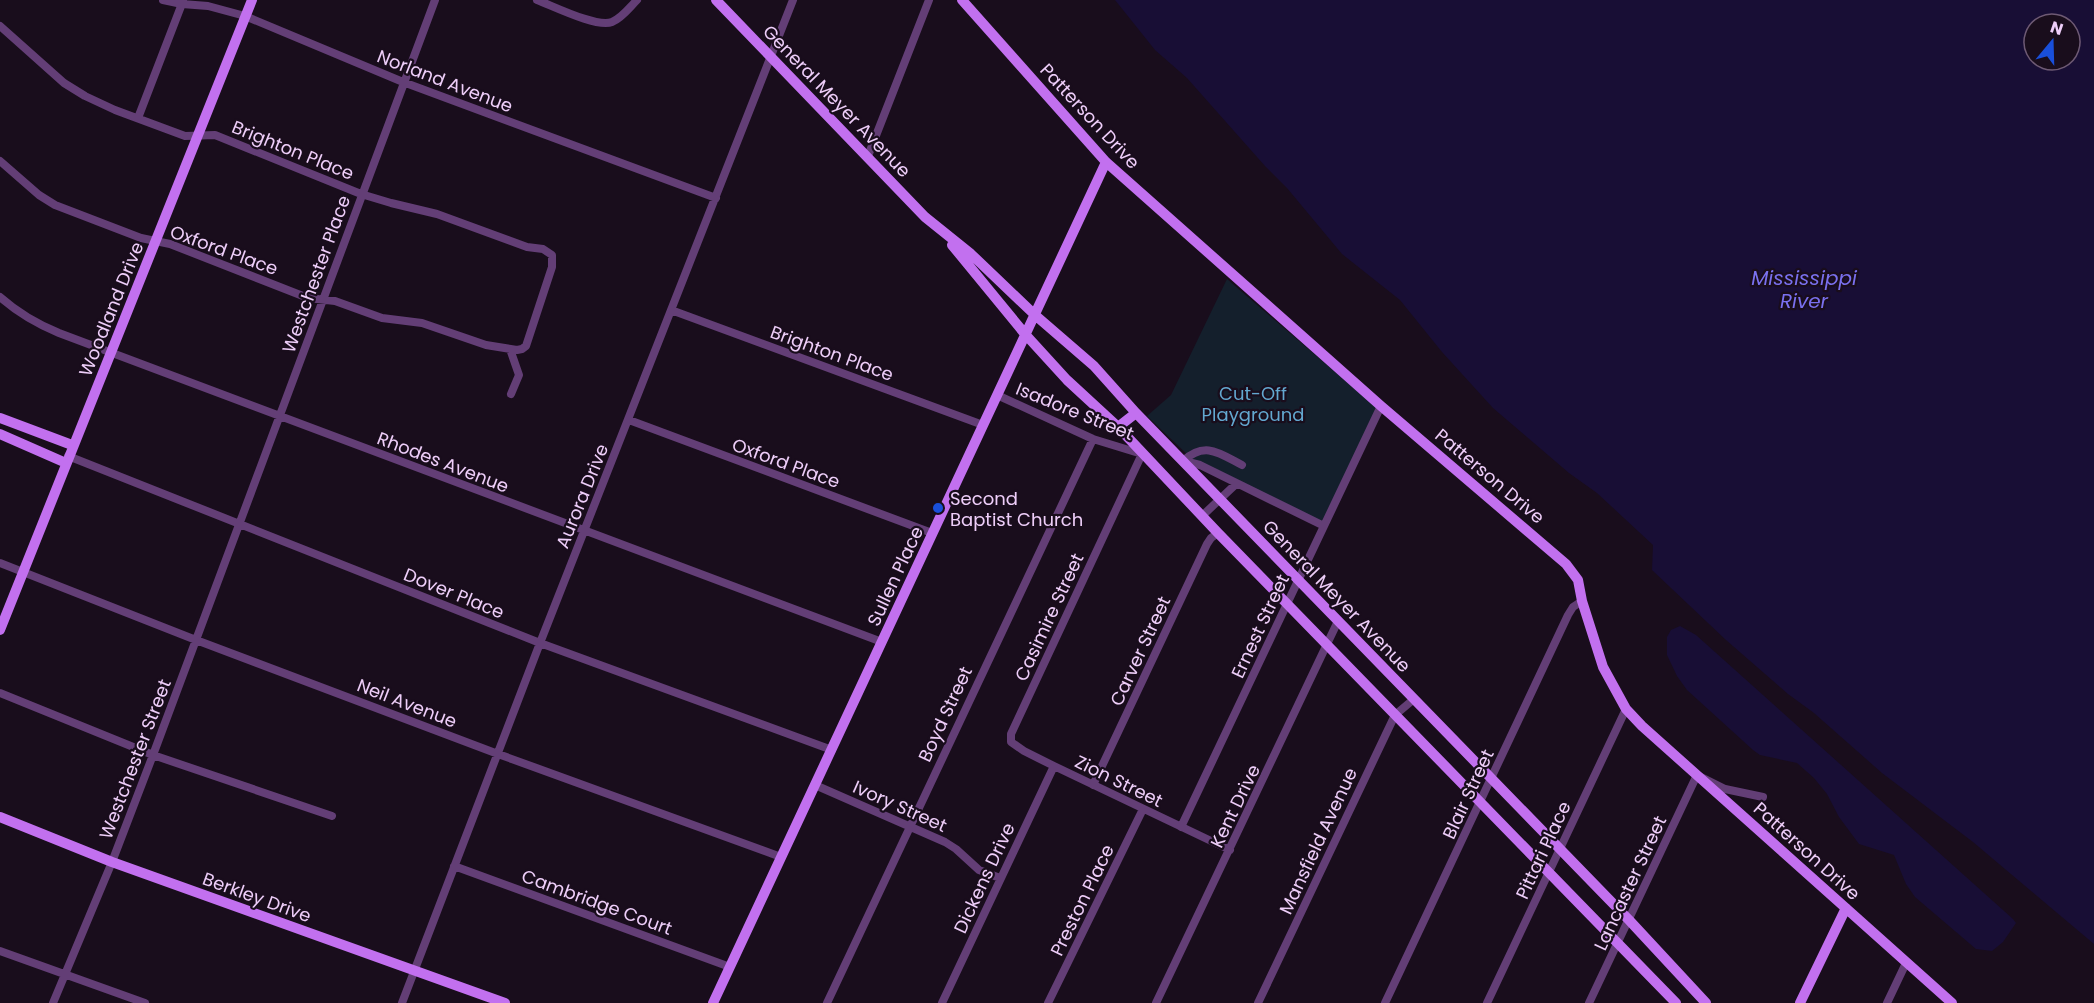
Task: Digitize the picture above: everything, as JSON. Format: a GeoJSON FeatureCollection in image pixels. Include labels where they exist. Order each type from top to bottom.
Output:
{"type":"FeatureCollection","features":[{"type":"Feature","properties":{"kind":"street","name":"Norland Avenue"},"geometry":{"type":"LineString","coordinates":[[163,0],[208,6],[245,16],[403,82],[716,198]]}},
{"type":"Feature","properties":{"kind":"street","name":"Woodland Drive"},"geometry":{"type":"LineString","coordinates":[[0,630],[252,0]]}},
{"type":"Feature","properties":{"kind":"street","name":"Westchester Place"},"geometry":{"type":"LineString","coordinates":[[240,524],[435,0]]}},
{"type":"Feature","properties":{"kind":"street"},"geometry":{"type":"LineString","coordinates":[[537,0],[591,20],[610,23],[620,17],[637,0]]}},
{"type":"Feature","properties":{"kind":"street","name":"General Meyer Avenue"},"geometry":{"type":"LineString","coordinates":[[716,0],[934,225],[1025,334],[1067,380],[1118,427],[1218,533],[1676,1003]]}},
{"type":"Feature","properties":{"kind":"street","name":"Aurora Drive"},"geometry":{"type":"LineString","coordinates":[[402,1003],[540,643],[793,0]]}},
{"type":"Feature","properties":{"kind":"street"},"geometry":{"type":"LineString","coordinates":[[868,156],[929,0]]}},
{"type":"Feature","properties":{"kind":"street","name":"Patterson Drive"},"geometry":{"type":"LineString","coordinates":[[962,0],[1106,162],[1381,406],[1556,554],[1578,580],[1582,601],[1603,667],[1626,709],[1696,775],[1952,1003]]}},
{"type":"Feature","properties":{"kind":"street"},"geometry":{"type":"LineString","coordinates":[[138,118],[183,2]]}},
{"type":"Feature","properties":{"kind":"street","name":"Brighton Place"},"geometry":{"type":"LineString","coordinates":[[0,26],[64,83],[95,101],[185,136],[215,135],[361,194],[437,214],[527,247],[550,252],[553,260],[552,267],[526,346],[522,350],[510,349]]}},
{"type":"Feature","properties":{"kind":"street","name":"Oxford Place"},"geometry":{"type":"LineString","coordinates":[[0,162],[39,195],[55,205],[141,238],[170,244],[308,298],[335,301],[382,318],[422,323],[486,345],[510,349]]}},
{"type":"Feature","properties":{"kind":"street","name":"Sullen Place"},"geometry":{"type":"LineString","coordinates":[[713,1003],[1106,162]]}},
{"type":"Feature","properties":{"kind":"street","name":"General Meyer Avenue"},"geometry":{"type":"LineString","coordinates":[[934,225],[970,254],[1094,366],[1182,461],[1629,920],[1699,1001]]}},
{"type":"Feature","properties":{"kind":"street","name":"Rhodes Avenue"},"geometry":{"type":"LineString","coordinates":[[0,297],[13,309],[36,323],[882,642]]}},
{"type":"Feature","properties":{"kind":"street","name":"Brighton Place"},"geometry":{"type":"LineString","coordinates":[[671,310],[983,425]]}},
{"type":"Feature","properties":{"kind":"street"},"geometry":{"type":"LineString","coordinates":[[510,349],[519,375],[511,394]]}},
{"type":"Feature","properties":{"kind":"street","name":"Isadore Street"},"geometry":{"type":"LineString","coordinates":[[997,396],[1092,439],[1142,454]]}},
{"type":"Feature","properties":{"kind":"street","name":"Ernest Street"},"geometry":{"type":"LineString","coordinates":[[1181,827],[1381,406]]}},
{"type":"Feature","properties":{"kind":"street"},"geometry":{"type":"LineString","coordinates":[[1118,427],[1136,413]]}},
{"type":"Feature","properties":{"kind":"street"},"geometry":{"type":"LineString","coordinates":[[0,418],[69,455]]}},
{"type":"Feature","properties":{"kind":"street","name":"Oxford Place"},"geometry":{"type":"LineString","coordinates":[[629,420],[932,533]]}},
{"type":"Feature","properties":{"kind":"street"},"geometry":{"type":"LineString","coordinates":[[0,434],[69,455]]}},
{"type":"Feature","properties":{"kind":"street","name":"Boyd Street"},"geometry":{"type":"LineString","coordinates":[[826,1003],[1092,439]]}},
{"type":"Feature","properties":{"kind":"street"},"geometry":{"type":"LineString","coordinates":[[1182,461],[1196,451],[1204,449],[1214,451],[1242,465]]}},
{"type":"Feature","properties":{"kind":"street","name":"Casimire Street"},"geometry":{"type":"LineString","coordinates":[[1014,727],[1142,454]]}},
{"type":"Feature","properties":{"kind":"street","name":"Dover Place"},"geometry":{"type":"LineString","coordinates":[[69,455],[540,643],[832,750]]}},
{"type":"Feature","properties":{"kind":"street"},"geometry":{"type":"LineString","coordinates":[[1182,461],[1200,465],[1324,526]]}},
{"type":"Feature","properties":{"kind":"street"},"geometry":{"type":"LineString","coordinates":[[1202,516],[1236,484]]}},
{"type":"Feature","properties":{"kind":"street","name":"Westchester Street"},"geometry":{"type":"LineString","coordinates":[[53,1003],[112,862],[240,524]]}},
{"type":"Feature","properties":{"kind":"street","name":"Carver Street"},"geometry":{"type":"LineString","coordinates":[[1093,786],[1207,544],[1211,537],[1218,533]]}},
{"type":"Feature","properties":{"kind":"street","name":"Neil Avenue"},"geometry":{"type":"LineString","coordinates":[[0,563],[195,640],[781,857]]}},
{"type":"Feature","properties":{"kind":"street","name":"Blair Street"},"geometry":{"type":"LineString","coordinates":[[1385,1003],[1568,615],[1573,607],[1582,601]]}},
{"type":"Feature","properties":{"kind":"street","name":"Kent Drive"},"geometry":{"type":"LineString","coordinates":[[1156,1003],[1338,621]]}},
{"type":"Feature","properties":{"kind":"street"},"geometry":{"type":"LineString","coordinates":[[0,693],[153,754],[332,816]]}},
{"type":"Feature","properties":{"kind":"street","name":"Mansfield Avenue"},"geometry":{"type":"LineString","coordinates":[[1258,1003],[1395,715],[1414,699]]}},
{"type":"Feature","properties":{"kind":"street","name":"Pittari Place"},"geometry":{"type":"LineString","coordinates":[[1487,1003],[1626,709]]}},
{"type":"Feature","properties":{"kind":"street","name":"Zion Street"},"geometry":{"type":"LineString","coordinates":[[1014,727],[1010,739],[1013,745],[1093,786],[1230,850]]}},
{"type":"Feature","properties":{"kind":"street","name":"Dickens Drive"},"geometry":{"type":"LineString","coordinates":[[942,1003],[1054,766]]}},
{"type":"Feature","properties":{"kind":"street"},"geometry":{"type":"LineString","coordinates":[[1696,775],[1725,789],[1763,797]]}},
{"type":"Feature","properties":{"kind":"street","name":"Lancaster Street"},"geometry":{"type":"LineString","coordinates":[[1589,1003],[1696,775]]}},
{"type":"Feature","properties":{"kind":"street","name":"Ivory Street"},"geometry":{"type":"LineString","coordinates":[[815,785],[945,842],[979,870],[1000,878]]}},
{"type":"Feature","properties":{"kind":"street","name":"Preston Place"},"geometry":{"type":"LineString","coordinates":[[1048,1003],[1143,809]]}},
{"type":"Feature","properties":{"kind":"street","name":"Berkley Drive"},"geometry":{"type":"LineString","coordinates":[[0,817],[112,862],[505,1003]]}},
{"type":"Feature","properties":{"kind":"street","name":"Cambridge Court"},"geometry":{"type":"LineString","coordinates":[[454,866],[730,967]]}},
{"type":"Feature","properties":{"kind":"street"},"geometry":{"type":"LineString","coordinates":[[1800,1003],[1846,908]]}},
{"type":"Feature","properties":{"kind":"street"},"geometry":{"type":"LineString","coordinates":[[0,951],[145,1003]]}},
{"type":"Feature","properties":{"kind":"street"},"geometry":{"type":"LineString","coordinates":[[1887,1003],[1906,963]]}},
{"type":"Feature","properties":{"kind":"green space","name":"Cut-Off Playground"},"geometry":{"type":"Polygon","coordinates":[[[1227,279],[1377,408],[1322,522],[1192,459],[1147,416],[1171,395],[1227,279]]]}},
{"type":"Feature","properties":{"kind":"water","name":"Mississippi River"},"geometry":{"type":"Polygon","coordinates":[[[1115,0],[2094,0],[2094,944],[1973,842],[1882,773],[1814,713],[1788,694],[1726,640],[1652,570],[1653,545],[1597,493],[1569,473],[1493,408],[1442,352],[1400,300],[1342,254],[1287,188],[1187,78],[1155,50],[1115,0]]]}},
{"type":"Feature","properties":{"kind":"water"},"geometry":{"type":"Polygon","coordinates":[[[1680,626],[1696,635],[2013,919],[2016,923],[2003,942],[1992,951],[1976,949],[1915,897],[1906,884],[1894,855],[1859,844],[1814,778],[1797,763],[1760,755],[1687,690],[1667,655],[1667,637],[1671,630],[1680,626]]]}},
{"type":"Feature","properties":{"kind":"place","name":"Second Baptist Church"},"geometry":{"type":"Point","coordinates":[938,508]}}]}
